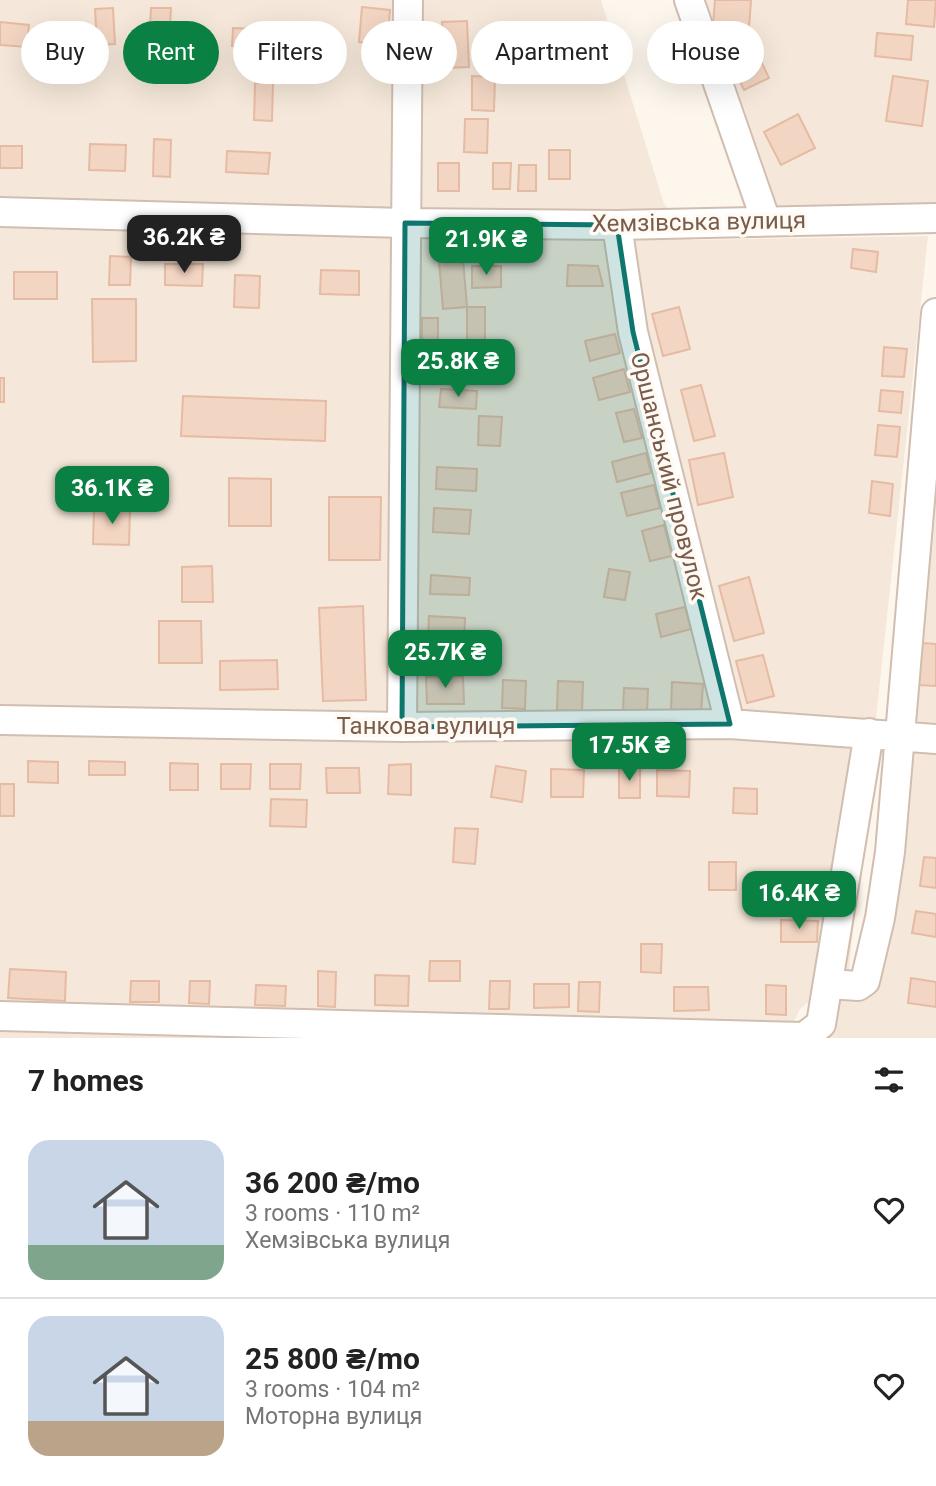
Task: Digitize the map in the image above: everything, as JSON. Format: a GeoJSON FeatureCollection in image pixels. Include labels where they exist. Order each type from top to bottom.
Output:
{"type":"FeatureCollection","features":[{"type":"Feature","properties":{"kind":"street"},"geometry":{"type":"LineString","coordinates":[[402,727],[408,0]]}},
{"type":"Feature","properties":{"kind":"street"},"geometry":{"type":"LineString","coordinates":[[689,0],[766,221]]}},
{"type":"Feature","properties":{"kind":"street","name":"Хемзівська вулиця"},"geometry":{"type":"LineString","coordinates":[[0,212],[405,223],[617,225],[936,218]]}},
{"type":"Feature","properties":{"kind":"street","name":"Оршанський провулок"},"geometry":{"type":"LineString","coordinates":[[617,225],[633,332],[730,724]]}},
{"type":"Feature","properties":{"kind":"street"},"geometry":{"type":"LineString","coordinates":[[829,984],[858,986],[865,981],[873,956],[890,852],[936,313]]}},
{"type":"Feature","properties":{"kind":"street","name":"Танкова вулиця"},"geometry":{"type":"LineString","coordinates":[[0,720],[402,727],[730,724],[936,739]]}},
{"type":"Feature","properties":{"kind":"street"},"geometry":{"type":"LineString","coordinates":[[0,1016],[804,1037],[821,1024],[869,733]]}},
{"type":"Feature","properties":{"kind":"highlighted area"},"geometry":{"type":"Polygon","coordinates":[[[405,223],[617,225],[633,332],[730,724],[402,727],[405,223]]]}},
{"type":"Feature","properties":{"kind":"shaded area"},"geometry":{"type":"Polygon","coordinates":[[[0,0],[601,0],[607,21],[471,21],[471,84],[627,84],[664,204],[693,240],[928,236],[849,969],[800,1009],[785,1038],[0,1038],[0,0]]]}},
{"type":"Feature","properties":{"kind":"shaded area"},"geometry":{"type":"Polygon","coordinates":[[[706,0],[936,0],[936,205],[779,210],[735,84],[764,84],[764,21],[713,21],[706,0]]]}},
{"type":"Feature","properties":{"kind":"shaded area"},"geometry":{"type":"Polygon","coordinates":[[[936,450],[936,729],[910,727],[936,450]]]}},
{"type":"Feature","properties":{"kind":"shaded area"},"geometry":{"type":"Polygon","coordinates":[[[912,752],[936,753],[936,1038],[828,1038],[840,997],[872,994],[912,752]]]}},
{"type":"Feature","properties":{"kind":"building"},"geometry":{"type":"Polygon","coordinates":[[[715,0],[751,0],[750,21],[713,21],[715,0]]]}},
{"type":"Feature","properties":{"kind":"building"},"geometry":{"type":"Polygon","coordinates":[[[908,0],[936,0],[934,27],[906,24],[908,0]]]}},
{"type":"Feature","properties":{"kind":"building"},"geometry":{"type":"Polygon","coordinates":[[[362,7],[390,10],[389,21],[361,21],[359,42],[362,7]]]}},
{"type":"Feature","properties":{"kind":"building"},"geometry":{"type":"Polygon","coordinates":[[[113,8],[115,44],[109,44],[109,21],[96,21],[95,9],[113,8]]]}},
{"type":"Feature","properties":{"kind":"building"},"geometry":{"type":"Polygon","coordinates":[[[151,8],[171,8],[170,21],[150,21],[151,8]]]}},
{"type":"Feature","properties":{"kind":"building"},"geometry":{"type":"Polygon","coordinates":[[[457,21],[467,21],[469,67],[457,67],[457,21]]]}},
{"type":"Feature","properties":{"kind":"building"},"geometry":{"type":"Polygon","coordinates":[[[0,22],[21,24],[21,47],[0,45],[0,22]]]}},
{"type":"Feature","properties":{"kind":"building"},"geometry":{"type":"Polygon","coordinates":[[[877,33],[913,36],[911,60],[875,56],[877,33]]]}},
{"type":"Feature","properties":{"kind":"building"},"geometry":{"type":"Polygon","coordinates":[[[764,67],[769,78],[764,80],[764,67]]]}},
{"type":"Feature","properties":{"kind":"building"},"geometry":{"type":"Polygon","coordinates":[[[893,76],[928,81],[922,126],[886,121],[893,76]]]}},
{"type":"Feature","properties":{"kind":"building"},"geometry":{"type":"Polygon","coordinates":[[[255,84],[273,84],[272,121],[254,120],[255,84]]]}},
{"type":"Feature","properties":{"kind":"building"},"geometry":{"type":"Polygon","coordinates":[[[472,84],[495,84],[494,111],[472,110],[472,84]]]}},
{"type":"Feature","properties":{"kind":"building"},"geometry":{"type":"Polygon","coordinates":[[[741,84],[756,84],[744,90],[741,84]]]}},
{"type":"Feature","properties":{"kind":"building"},"geometry":{"type":"Polygon","coordinates":[[[798,114],[815,148],[781,165],[764,132],[798,114]]]}},
{"type":"Feature","properties":{"kind":"building"},"geometry":{"type":"Polygon","coordinates":[[[465,119],[488,119],[487,153],[464,152],[465,119]]]}},
{"type":"Feature","properties":{"kind":"building"},"geometry":{"type":"Polygon","coordinates":[[[154,139],[171,140],[170,177],[153,176],[154,139]]]}},
{"type":"Feature","properties":{"kind":"building"},"geometry":{"type":"Polygon","coordinates":[[[90,144],[126,145],[125,171],[89,170],[90,144]]]}},
{"type":"Feature","properties":{"kind":"building"},"geometry":{"type":"Polygon","coordinates":[[[0,146],[22,146],[22,168],[0,168],[0,146]]]}},
{"type":"Feature","properties":{"kind":"building"},"geometry":{"type":"Polygon","coordinates":[[[549,150],[570,150],[570,179],[549,179],[549,150]]]}},
{"type":"Feature","properties":{"kind":"building"},"geometry":{"type":"Polygon","coordinates":[[[227,151],[270,153],[268,174],[226,172],[227,151]]]}},
{"type":"Feature","properties":{"kind":"building"},"geometry":{"type":"Polygon","coordinates":[[[438,163],[459,163],[459,191],[438,191],[438,163]]]}},
{"type":"Feature","properties":{"kind":"building"},"geometry":{"type":"Polygon","coordinates":[[[493,163],[511,163],[510,189],[493,189],[493,163]]]}},
{"type":"Feature","properties":{"kind":"building"},"geometry":{"type":"Polygon","coordinates":[[[519,165],[536,165],[536,191],[518,191],[519,165]]]}},
{"type":"Feature","properties":{"kind":"building"},"geometry":{"type":"Polygon","coordinates":[[[462,247],[467,307],[443,309],[438,249],[462,247]]]}},
{"type":"Feature","properties":{"kind":"building"},"geometry":{"type":"Polygon","coordinates":[[[853,249],[878,252],[876,272],[851,268],[853,249]]]}},
{"type":"Feature","properties":{"kind":"building"},"geometry":{"type":"Polygon","coordinates":[[[110,256],[131,257],[130,285],[109,285],[110,256]]]}},
{"type":"Feature","properties":{"kind":"building"},"geometry":{"type":"Polygon","coordinates":[[[165,264],[203,264],[202,286],[165,285],[165,264]]]}},
{"type":"Feature","properties":{"kind":"building"},"geometry":{"type":"Polygon","coordinates":[[[568,265],[598,266],[603,286],[567,286],[568,265]]]}},
{"type":"Feature","properties":{"kind":"building"},"geometry":{"type":"Polygon","coordinates":[[[472,266],[501,266],[501,287],[472,288],[472,266]]]}},
{"type":"Feature","properties":{"kind":"building"},"geometry":{"type":"Polygon","coordinates":[[[321,270],[359,271],[359,295],[320,294],[321,270]]]}},
{"type":"Feature","properties":{"kind":"building"},"geometry":{"type":"Polygon","coordinates":[[[14,272],[57,272],[57,299],[14,299],[14,272]]]}},
{"type":"Feature","properties":{"kind":"building"},"geometry":{"type":"Polygon","coordinates":[[[235,275],[260,276],[259,308],[234,307],[235,275]]]}},
{"type":"Feature","properties":{"kind":"building"},"geometry":{"type":"Polygon","coordinates":[[[92,299],[136,299],[136,361],[93,362],[92,299]]]}},
{"type":"Feature","properties":{"kind":"building"},"geometry":{"type":"Polygon","coordinates":[[[467,307],[485,307],[485,364],[467,364],[467,307]]]}},
{"type":"Feature","properties":{"kind":"building"},"geometry":{"type":"Polygon","coordinates":[[[679,307],[690,349],[663,356],[652,314],[679,307]]]}},
{"type":"Feature","properties":{"kind":"building"},"geometry":{"type":"Polygon","coordinates":[[[422,318],[438,318],[438,366],[422,365],[422,318]]]}},
{"type":"Feature","properties":{"kind":"building"},"geometry":{"type":"Polygon","coordinates":[[[615,334],[620,353],[590,361],[585,341],[615,334]]]}},
{"type":"Feature","properties":{"kind":"building"},"geometry":{"type":"Polygon","coordinates":[[[884,347],[907,349],[904,377],[882,376],[884,347]]]}},
{"type":"Feature","properties":{"kind":"building"},"geometry":{"type":"Polygon","coordinates":[[[624,369],[630,392],[599,400],[593,378],[624,369]]]}},
{"type":"Feature","properties":{"kind":"building"},"geometry":{"type":"Polygon","coordinates":[[[0,378],[4,378],[4,402],[0,402],[0,378]]]}},
{"type":"Feature","properties":{"kind":"building"},"geometry":{"type":"Polygon","coordinates":[[[701,385],[715,436],[694,441],[681,390],[701,385]]]}},
{"type":"Feature","properties":{"kind":"building"},"geometry":{"type":"Polygon","coordinates":[[[441,389],[477,391],[476,409],[439,407],[441,389]]]}},
{"type":"Feature","properties":{"kind":"building"},"geometry":{"type":"Polygon","coordinates":[[[881,390],[903,392],[901,413],[879,411],[881,390]]]}},
{"type":"Feature","properties":{"kind":"building"},"geometry":{"type":"Polygon","coordinates":[[[183,396],[326,401],[325,441],[181,436],[183,396]]]}},
{"type":"Feature","properties":{"kind":"building"},"geometry":{"type":"Polygon","coordinates":[[[634,409],[642,438],[624,442],[616,413],[634,409]]]}},
{"type":"Feature","properties":{"kind":"building"},"geometry":{"type":"Polygon","coordinates":[[[479,416],[502,417],[500,446],[478,445],[479,416]]]}},
{"type":"Feature","properties":{"kind":"building"},"geometry":{"type":"Polygon","coordinates":[[[878,425],[900,427],[897,457],[875,455],[878,425]]]}},
{"type":"Feature","properties":{"kind":"building"},"geometry":{"type":"Polygon","coordinates":[[[646,453],[651,473],[617,482],[612,462],[646,453]]]}},
{"type":"Feature","properties":{"kind":"building"},"geometry":{"type":"Polygon","coordinates":[[[724,453],[733,497],[698,505],[689,460],[724,453]]]}},
{"type":"Feature","properties":{"kind":"building"},"geometry":{"type":"Polygon","coordinates":[[[437,467],[477,469],[476,491],[436,489],[437,467]]]}},
{"type":"Feature","properties":{"kind":"building"},"geometry":{"type":"Polygon","coordinates":[[[229,478],[271,479],[271,526],[229,526],[229,478]]]}},
{"type":"Feature","properties":{"kind":"building"},"geometry":{"type":"Polygon","coordinates":[[[872,481],[893,484],[890,516],[869,513],[872,481]]]}},
{"type":"Feature","properties":{"kind":"building"},"geometry":{"type":"Polygon","coordinates":[[[654,485],[660,508],[627,516],[621,493],[654,485]]]}},
{"type":"Feature","properties":{"kind":"building"},"geometry":{"type":"Polygon","coordinates":[[[329,497],[381,497],[380,560],[329,560],[329,497]]]}},
{"type":"Feature","properties":{"kind":"building"},"geometry":{"type":"Polygon","coordinates":[[[94,508],[130,509],[129,545],[93,544],[94,508]]]}},
{"type":"Feature","properties":{"kind":"building"},"geometry":{"type":"Polygon","coordinates":[[[434,508],[471,510],[469,534],[433,532],[434,508]]]}},
{"type":"Feature","properties":{"kind":"building"},"geometry":{"type":"Polygon","coordinates":[[[664,525],[672,556],[650,561],[642,531],[664,525]]]}},
{"type":"Feature","properties":{"kind":"building"},"geometry":{"type":"Polygon","coordinates":[[[212,566],[213,602],[182,602],[182,567],[212,566]]]}},
{"type":"Feature","properties":{"kind":"building"},"geometry":{"type":"Polygon","coordinates":[[[609,569],[630,572],[625,600],[604,597],[609,569]]]}},
{"type":"Feature","properties":{"kind":"building"},"geometry":{"type":"Polygon","coordinates":[[[431,575],[470,578],[469,595],[430,594],[431,575]]]}},
{"type":"Feature","properties":{"kind":"building"},"geometry":{"type":"Polygon","coordinates":[[[749,577],[764,633],[734,641],[719,586],[749,577]]]}},
{"type":"Feature","properties":{"kind":"building"},"geometry":{"type":"Polygon","coordinates":[[[363,606],[366,700],[323,701],[319,608],[363,606]]]}},
{"type":"Feature","properties":{"kind":"building"},"geometry":{"type":"Polygon","coordinates":[[[685,607],[691,629],[661,637],[656,614],[685,607]]]}},
{"type":"Feature","properties":{"kind":"building"},"geometry":{"type":"Polygon","coordinates":[[[429,616],[465,618],[464,640],[428,638],[429,616]]]}},
{"type":"Feature","properties":{"kind":"building"},"geometry":{"type":"Polygon","coordinates":[[[159,621],[201,621],[202,663],[159,663],[159,621]]]}},
{"type":"Feature","properties":{"kind":"building"},"geometry":{"type":"Polygon","coordinates":[[[922,643],[936,644],[936,686],[919,685],[922,643]]]}},
{"type":"Feature","properties":{"kind":"building"},"geometry":{"type":"Polygon","coordinates":[[[763,655],[774,696],[747,703],[736,661],[763,655]]]}},
{"type":"Feature","properties":{"kind":"building"},"geometry":{"type":"Polygon","coordinates":[[[277,660],[278,689],[220,690],[220,661],[277,660]]]}},
{"type":"Feature","properties":{"kind":"building"},"geometry":{"type":"Polygon","coordinates":[[[463,676],[464,704],[427,704],[426,677],[463,676]]]}},
{"type":"Feature","properties":{"kind":"building"},"geometry":{"type":"Polygon","coordinates":[[[503,680],[526,681],[525,709],[502,708],[503,680]]]}},
{"type":"Feature","properties":{"kind":"building"},"geometry":{"type":"Polygon","coordinates":[[[558,681],[583,682],[582,711],[557,710],[558,681]]]}},
{"type":"Feature","properties":{"kind":"building"},"geometry":{"type":"Polygon","coordinates":[[[672,682],[703,684],[701,713],[671,711],[672,682]]]}},
{"type":"Feature","properties":{"kind":"building"},"geometry":{"type":"Polygon","coordinates":[[[624,688],[648,689],[647,713],[623,713],[624,688]]]}},
{"type":"Feature","properties":{"kind":"building"},"geometry":{"type":"Polygon","coordinates":[[[28,761],[58,762],[58,783],[28,782],[28,761]]]}},
{"type":"Feature","properties":{"kind":"building"},"geometry":{"type":"Polygon","coordinates":[[[89,761],[125,762],[125,775],[89,775],[89,761]]]}},
{"type":"Feature","properties":{"kind":"building"},"geometry":{"type":"Polygon","coordinates":[[[170,763],[198,764],[198,790],[170,790],[170,763]]]}},
{"type":"Feature","properties":{"kind":"building"},"geometry":{"type":"Polygon","coordinates":[[[221,764],[251,764],[250,789],[221,789],[221,764]]]}},
{"type":"Feature","properties":{"kind":"building"},"geometry":{"type":"Polygon","coordinates":[[[270,764],[301,764],[300,789],[270,789],[270,764]]]}},
{"type":"Feature","properties":{"kind":"building"},"geometry":{"type":"Polygon","coordinates":[[[411,764],[411,795],[388,794],[389,765],[411,764]]]}},
{"type":"Feature","properties":{"kind":"building"},"geometry":{"type":"Polygon","coordinates":[[[496,766],[526,771],[522,802],[491,797],[496,766]]]}},
{"type":"Feature","properties":{"kind":"building"},"geometry":{"type":"Polygon","coordinates":[[[326,768],[359,768],[360,793],[327,793],[326,768]]]}},
{"type":"Feature","properties":{"kind":"building"},"geometry":{"type":"Polygon","coordinates":[[[619,768],[640,768],[640,798],[619,798],[619,768]]]}},
{"type":"Feature","properties":{"kind":"building"},"geometry":{"type":"Polygon","coordinates":[[[551,769],[584,770],[583,797],[551,797],[551,769]]]}},
{"type":"Feature","properties":{"kind":"building"},"geometry":{"type":"Polygon","coordinates":[[[657,770],[690,771],[689,797],[657,796],[657,770]]]}},
{"type":"Feature","properties":{"kind":"building"},"geometry":{"type":"Polygon","coordinates":[[[0,784],[14,784],[14,816],[0,816],[0,784]]]}},
{"type":"Feature","properties":{"kind":"building"},"geometry":{"type":"Polygon","coordinates":[[[734,788],[757,789],[757,814],[733,813],[734,788]]]}},
{"type":"Feature","properties":{"kind":"building"},"geometry":{"type":"Polygon","coordinates":[[[271,799],[307,800],[306,827],[270,826],[271,799]]]}},
{"type":"Feature","properties":{"kind":"building"},"geometry":{"type":"Polygon","coordinates":[[[455,828],[478,829],[475,864],[453,862],[455,828]]]}},
{"type":"Feature","properties":{"kind":"building"},"geometry":{"type":"Polygon","coordinates":[[[924,857],[936,858],[936,888],[920,886],[924,857]]]}},
{"type":"Feature","properties":{"kind":"building"},"geometry":{"type":"Polygon","coordinates":[[[709,862],[736,862],[736,890],[709,890],[709,862]]]}},
{"type":"Feature","properties":{"kind":"building"},"geometry":{"type":"Polygon","coordinates":[[[916,911],[936,914],[936,937],[912,933],[916,911]]]}},
{"type":"Feature","properties":{"kind":"building"},"geometry":{"type":"Polygon","coordinates":[[[781,920],[818,921],[817,942],[781,942],[781,920]]]}},
{"type":"Feature","properties":{"kind":"building"},"geometry":{"type":"Polygon","coordinates":[[[641,944],[662,944],[661,973],[641,972],[641,944]]]}},
{"type":"Feature","properties":{"kind":"building"},"geometry":{"type":"Polygon","coordinates":[[[430,961],[460,961],[460,981],[429,981],[430,961]]]}},
{"type":"Feature","properties":{"kind":"building"},"geometry":{"type":"Polygon","coordinates":[[[10,969],[66,972],[65,1001],[8,998],[10,969]]]}},
{"type":"Feature","properties":{"kind":"building"},"geometry":{"type":"Polygon","coordinates":[[[318,971],[336,972],[335,1007],[318,1006],[318,971]]]}},
{"type":"Feature","properties":{"kind":"building"},"geometry":{"type":"Polygon","coordinates":[[[375,975],[409,976],[408,1006],[375,1005],[375,975]]]}},
{"type":"Feature","properties":{"kind":"building"},"geometry":{"type":"Polygon","coordinates":[[[911,978],[936,982],[936,1007],[908,1003],[911,978]]]}},
{"type":"Feature","properties":{"kind":"building"},"geometry":{"type":"Polygon","coordinates":[[[131,981],[159,981],[159,1002],[130,1002],[131,981]]]}},
{"type":"Feature","properties":{"kind":"building"},"geometry":{"type":"Polygon","coordinates":[[[190,981],[210,981],[209,1004],[189,1003],[190,981]]]}},
{"type":"Feature","properties":{"kind":"building"},"geometry":{"type":"Polygon","coordinates":[[[490,981],[510,981],[509,1009],[489,1009],[490,981]]]}},
{"type":"Feature","properties":{"kind":"building"},"geometry":{"type":"Polygon","coordinates":[[[579,982],[600,982],[599,1012],[578,1011],[579,982]]]}},
{"type":"Feature","properties":{"kind":"building"},"geometry":{"type":"Polygon","coordinates":[[[534,984],[569,984],[569,1007],[534,1008],[534,984]]]}},
{"type":"Feature","properties":{"kind":"building"},"geometry":{"type":"Polygon","coordinates":[[[256,985],[286,986],[285,1006],[255,1005],[256,985]]]}},
{"type":"Feature","properties":{"kind":"building"},"geometry":{"type":"Polygon","coordinates":[[[766,985],[786,986],[786,1015],[766,1014],[766,985]]]}},
{"type":"Feature","properties":{"kind":"building"},"geometry":{"type":"Polygon","coordinates":[[[674,987],[708,987],[709,1010],[674,1011],[674,987]]]}}]}
